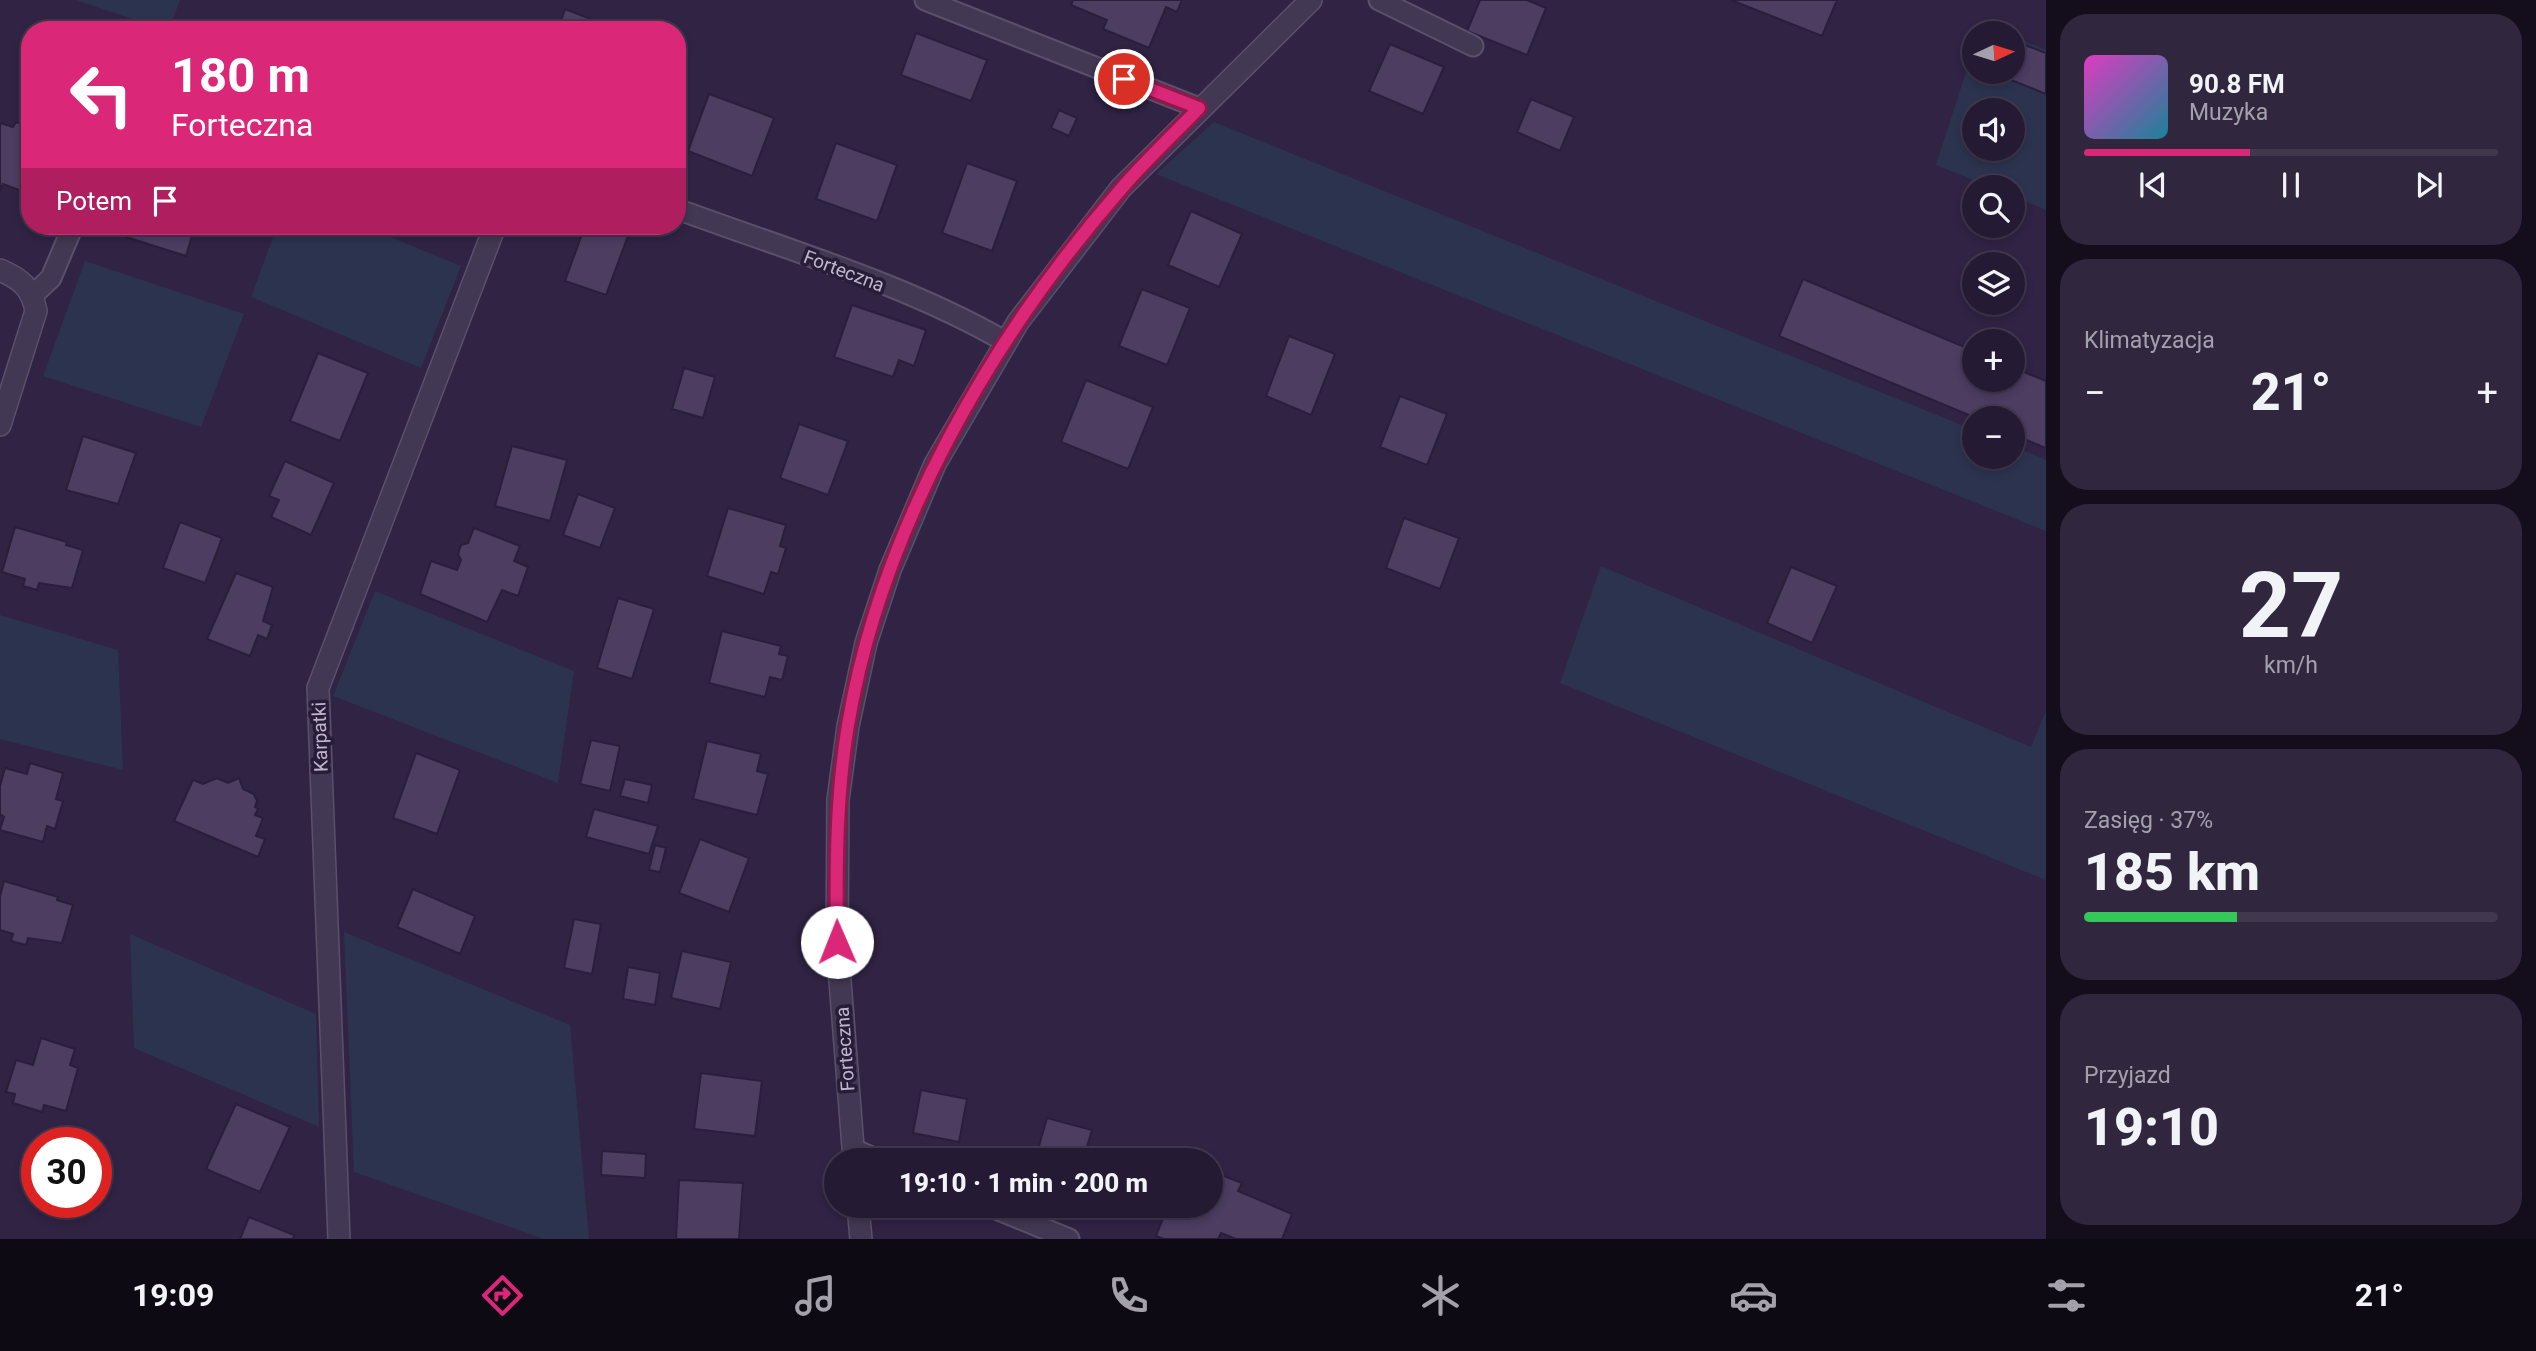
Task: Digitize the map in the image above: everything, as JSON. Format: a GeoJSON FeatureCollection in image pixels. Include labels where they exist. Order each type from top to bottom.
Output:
{"type":"FeatureCollection","features":[{"type":"Feature","properties":{"kind":"street","name":"Forteczna"},"geometry":{"type":"LineString","coordinates":[[853,1148],[836,901],[838,800],[849,721],[866,643],[890,570],[936,464],[1018,322],[1121,188],[1311,0]]}},
{"type":"Feature","properties":{"kind":"street","name":"Karpatki"},"geometry":{"type":"LineString","coordinates":[[339,1239],[318,688],[492,235]]}},
{"type":"Feature","properties":{"kind":"street"},"geometry":{"type":"LineString","coordinates":[[0,270],[22,281],[33,295],[36,311],[0,425]]}},
{"type":"Feature","properties":{"kind":"street"},"geometry":{"type":"LineString","coordinates":[[859,1218],[861,1239]]}},
{"type":"Feature","properties":{"kind":"lane"},"geometry":{"type":"LineString","coordinates":[[925,0],[1199,108]]}},
{"type":"Feature","properties":{"kind":"lane"},"geometry":{"type":"LineString","coordinates":[[1379,0],[1473,47]]}},
{"type":"Feature","properties":{"kind":"lane","name":"Forteczna"},"geometry":{"type":"LineString","coordinates":[[686,212],[868,279],[981,327],[1006,342]]}},
{"type":"Feature","properties":{"kind":"lane"},"geometry":{"type":"LineString","coordinates":[[33,295],[51,278],[69,235]]}},
{"type":"Feature","properties":{"kind":"lane"},"geometry":{"type":"LineString","coordinates":[[1018,1218],[1069,1239]]}},
{"type":"Feature","properties":{"kind":"shaded area"},"geometry":{"type":"Polygon","coordinates":[[[76,0],[180,0],[172,21],[139,21],[76,0]]]}},
{"type":"Feature","properties":{"kind":"shaded area"},"geometry":{"type":"Polygon","coordinates":[[[2025,41],[2046,50],[2046,210],[2025,201],[2025,175],[1962,175],[1936,165],[1962,84],[2025,84],[2025,41]]]}},
{"type":"Feature","properties":{"kind":"shaded area"},"geometry":{"type":"Polygon","coordinates":[[[1214,122],[1962,425],[1962,469],[2025,469],[2025,451],[2046,460],[2046,531],[1156,174],[1214,122]]]}},
{"type":"Feature","properties":{"kind":"shaded area"},"geometry":{"type":"Polygon","coordinates":[[[274,235],[386,235],[461,266],[421,368],[251,297],[274,235]]]}},
{"type":"Feature","properties":{"kind":"shaded area"},"geometry":{"type":"Polygon","coordinates":[[[85,261],[244,314],[201,427],[43,376],[85,261]]]}},
{"type":"Feature","properties":{"kind":"shaded area"},"geometry":{"type":"Polygon","coordinates":[[[1601,566],[2031,747],[2046,711],[2046,880],[1560,683],[1601,566]]]}},
{"type":"Feature","properties":{"kind":"shaded area"},"geometry":{"type":"Polygon","coordinates":[[[375,591],[574,671],[558,783],[333,696],[375,591]]]}},
{"type":"Feature","properties":{"kind":"shaded area"},"geometry":{"type":"Polygon","coordinates":[[[0,615],[118,650],[123,770],[0,739],[0,615]]]}},
{"type":"Feature","properties":{"kind":"shaded area"},"geometry":{"type":"Polygon","coordinates":[[[344,932],[570,1025],[589,1239],[544,1239],[354,1172],[344,932]]]}},
{"type":"Feature","properties":{"kind":"shaded area"},"geometry":{"type":"Polygon","coordinates":[[[130,934],[316,1014],[319,1127],[134,1048],[130,934]]]}},
{"type":"Feature","properties":{"kind":"building"},"geometry":{"type":"Polygon","coordinates":[[[1073,0],[1182,0],[1177,12],[1166,7],[1149,48],[1103,29],[1107,20],[1071,5],[1073,0]]]}},
{"type":"Feature","properties":{"kind":"building"},"geometry":{"type":"Polygon","coordinates":[[[1480,0],[1527,0],[1546,8],[1527,55],[1467,31],[1480,0]]]}},
{"type":"Feature","properties":{"kind":"building"},"geometry":{"type":"Polygon","coordinates":[[[1731,0],[1837,0],[1822,36],[1731,0]]]}},
{"type":"Feature","properties":{"kind":"building"},"geometry":{"type":"Polygon","coordinates":[[[565,9],[596,21],[561,21],[565,9]]]}},
{"type":"Feature","properties":{"kind":"building"},"geometry":{"type":"Polygon","coordinates":[[[916,33],[987,60],[971,101],[901,75],[916,33]]]}},
{"type":"Feature","properties":{"kind":"building"},"geometry":{"type":"Polygon","coordinates":[[[1390,44],[1444,67],[1423,114],[1369,91],[1390,44]]]}},
{"type":"Feature","properties":{"kind":"building"},"geometry":{"type":"Polygon","coordinates":[[[2025,45],[2046,53],[2046,94],[2021,84],[2025,84],[2025,45]]]}},
{"type":"Feature","properties":{"kind":"building"},"geometry":{"type":"Polygon","coordinates":[[[709,94],[774,118],[752,176],[688,151],[709,94]]]}},
{"type":"Feature","properties":{"kind":"building"},"geometry":{"type":"Polygon","coordinates":[[[1531,99],[1574,117],[1560,151],[1517,132],[1531,99]]]}},
{"type":"Feature","properties":{"kind":"building"},"geometry":{"type":"Polygon","coordinates":[[[1059,110],[1077,118],[1069,136],[1051,128],[1059,110]]]}},
{"type":"Feature","properties":{"kind":"building"},"geometry":{"type":"Polygon","coordinates":[[[16,122],[21,124],[21,191],[3,184],[0,191],[0,123],[13,127],[16,122]]]}},
{"type":"Feature","properties":{"kind":"building"},"geometry":{"type":"Polygon","coordinates":[[[836,143],[897,165],[877,221],[816,199],[836,143]]]}},
{"type":"Feature","properties":{"kind":"building"},"geometry":{"type":"Polygon","coordinates":[[[967,163],[1017,181],[992,251],[942,233],[967,163]]]}},
{"type":"Feature","properties":{"kind":"building"},"geometry":{"type":"Polygon","coordinates":[[[1191,211],[1242,234],[1219,287],[1168,265],[1191,211]]]}},
{"type":"Feature","properties":{"kind":"building"},"geometry":{"type":"Polygon","coordinates":[[[127,235],[192,235],[186,256],[126,237],[127,235]]]}},
{"type":"Feature","properties":{"kind":"building"},"geometry":{"type":"Polygon","coordinates":[[[582,235],[628,236],[606,295],[565,281],[582,235]]]}},
{"type":"Feature","properties":{"kind":"building"},"geometry":{"type":"Polygon","coordinates":[[[1803,279],[1962,346],[1962,392],[2025,392],[2025,372],[2046,381],[2046,448],[2025,439],[2025,406],[1962,406],[1962,412],[1779,336],[1803,279]]]}},
{"type":"Feature","properties":{"kind":"building"},"geometry":{"type":"Polygon","coordinates":[[[1142,289],[1190,308],[1167,365],[1119,346],[1142,289]]]}},
{"type":"Feature","properties":{"kind":"building"},"geometry":{"type":"Polygon","coordinates":[[[852,305],[926,330],[914,366],[899,360],[893,377],[834,357],[852,305]]]}},
{"type":"Feature","properties":{"kind":"building"},"geometry":{"type":"Polygon","coordinates":[[[1289,336],[1335,354],[1311,415],[1266,396],[1289,336]]]}},
{"type":"Feature","properties":{"kind":"building"},"geometry":{"type":"Polygon","coordinates":[[[318,353],[368,373],[340,441],[290,421],[318,353]]]}},
{"type":"Feature","properties":{"kind":"building"},"geometry":{"type":"Polygon","coordinates":[[[684,368],[715,377],[703,418],[672,409],[684,368]]]}},
{"type":"Feature","properties":{"kind":"building"},"geometry":{"type":"Polygon","coordinates":[[[1086,380],[1153,407],[1128,469],[1061,442],[1086,380]]]}},
{"type":"Feature","properties":{"kind":"building"},"geometry":{"type":"Polygon","coordinates":[[[1400,396],[1447,414],[1427,465],[1380,447],[1400,396]]]}},
{"type":"Feature","properties":{"kind":"building"},"geometry":{"type":"Polygon","coordinates":[[[799,424],[848,441],[828,495],[780,478],[799,424]]]}},
{"type":"Feature","properties":{"kind":"building"},"geometry":{"type":"Polygon","coordinates":[[[83,436],[136,453],[118,504],[66,490],[83,436]]]}},
{"type":"Feature","properties":{"kind":"building"},"geometry":{"type":"Polygon","coordinates":[[[512,446],[567,460],[550,521],[495,506],[512,446]]]}},
{"type":"Feature","properties":{"kind":"building"},"geometry":{"type":"Polygon","coordinates":[[[285,461],[334,483],[311,535],[271,517],[279,500],[269,496],[285,461]]]}},
{"type":"Feature","properties":{"kind":"building"},"geometry":{"type":"Polygon","coordinates":[[[578,494],[615,508],[600,548],[563,535],[578,494]]]}},
{"type":"Feature","properties":{"kind":"building"},"geometry":{"type":"Polygon","coordinates":[[[728,508],[786,525],[780,546],[786,548],[778,574],[771,572],[764,594],[707,576],[728,508]]]}},
{"type":"Feature","properties":{"kind":"building"},"geometry":{"type":"Polygon","coordinates":[[[1404,518],[1459,538],[1440,589],[1386,568],[1404,518]]]}},
{"type":"Feature","properties":{"kind":"building"},"geometry":{"type":"Polygon","coordinates":[[[180,522],[222,538],[205,583],[163,568],[180,522]]]}},
{"type":"Feature","properties":{"kind":"building"},"geometry":{"type":"Polygon","coordinates":[[[15,527],[67,542],[66,545],[83,550],[72,588],[39,583],[37,590],[23,586],[25,579],[2,572],[15,527]]]}},
{"type":"Feature","properties":{"kind":"building"},"geometry":{"type":"Polygon","coordinates":[[[474,528],[520,546],[514,561],[528,567],[518,596],[502,590],[487,622],[420,594],[431,561],[457,570],[461,560],[458,554],[461,545],[468,543],[474,528]]]}},
{"type":"Feature","properties":{"kind":"building"},"geometry":{"type":"Polygon","coordinates":[[[1791,567],[1837,586],[1812,643],[1767,623],[1791,567]]]}},
{"type":"Feature","properties":{"kind":"building"},"geometry":{"type":"Polygon","coordinates":[[[236,573],[273,587],[263,621],[272,625],[267,639],[258,635],[250,656],[207,639],[236,573]]]}},
{"type":"Feature","properties":{"kind":"building"},"geometry":{"type":"Polygon","coordinates":[[[618,598],[654,609],[632,679],[597,668],[618,598]]]}},
{"type":"Feature","properties":{"kind":"building"},"geometry":{"type":"Polygon","coordinates":[[[722,631],[781,646],[779,654],[788,656],[782,680],[770,677],[765,697],[709,683],[722,631]]]}},
{"type":"Feature","properties":{"kind":"building"},"geometry":{"type":"Polygon","coordinates":[[[591,740],[620,746],[610,791],[580,784],[591,740]]]}},
{"type":"Feature","properties":{"kind":"building"},"geometry":{"type":"Polygon","coordinates":[[[707,741],[761,754],[757,771],[768,774],[757,815],[693,799],[707,741]]]}},
{"type":"Feature","properties":{"kind":"building"},"geometry":{"type":"Polygon","coordinates":[[[416,753],[460,770],[437,834],[393,818],[416,753]]]}},
{"type":"Feature","properties":{"kind":"building"},"geometry":{"type":"Polygon","coordinates":[[[30,763],[63,773],[56,799],[63,801],[55,829],[47,826],[43,842],[0,830],[4,817],[0,814],[0,786],[5,768],[27,774],[30,763]]]}},
{"type":"Feature","properties":{"kind":"building"},"geometry":{"type":"Polygon","coordinates":[[[217,778],[228,783],[239,778],[243,789],[254,794],[257,801],[255,807],[258,809],[255,815],[263,818],[256,836],[265,839],[258,857],[174,821],[193,780],[203,784],[217,778]]]}},
{"type":"Feature","properties":{"kind":"building"},"geometry":{"type":"Polygon","coordinates":[[[625,779],[652,785],[648,803],[620,796],[625,779]]]}},
{"type":"Feature","properties":{"kind":"building"},"geometry":{"type":"Polygon","coordinates":[[[594,809],[658,826],[649,854],[586,837],[594,809]]]}},
{"type":"Feature","properties":{"kind":"building"},"geometry":{"type":"Polygon","coordinates":[[[700,839],[749,858],[729,912],[679,893],[700,839]]]}},
{"type":"Feature","properties":{"kind":"building"},"geometry":{"type":"Polygon","coordinates":[[[655,845],[666,848],[660,872],[649,870],[655,845]]]}},
{"type":"Feature","properties":{"kind":"building"},"geometry":{"type":"Polygon","coordinates":[[[4,881],[58,897],[57,900],[73,905],[62,943],[28,938],[26,945],[11,941],[13,934],[0,930],[0,896],[4,881]]]}},
{"type":"Feature","properties":{"kind":"building"},"geometry":{"type":"Polygon","coordinates":[[[413,889],[475,916],[460,954],[397,927],[413,889]]]}},
{"type":"Feature","properties":{"kind":"building"},"geometry":{"type":"Polygon","coordinates":[[[574,919],[601,924],[592,974],[564,968],[574,919]]]}},
{"type":"Feature","properties":{"kind":"building"},"geometry":{"type":"Polygon","coordinates":[[[682,951],[731,962],[720,1009],[671,998],[682,951]]]}},
{"type":"Feature","properties":{"kind":"building"},"geometry":{"type":"Polygon","coordinates":[[[628,967],[660,973],[655,1005],[623,999],[628,967]]]}},
{"type":"Feature","properties":{"kind":"building"},"geometry":{"type":"Polygon","coordinates":[[[41,1038],[75,1049],[70,1065],[78,1068],[66,1111],[44,1105],[42,1112],[13,1103],[15,1094],[6,1092],[16,1060],[33,1065],[41,1038]]]}},
{"type":"Feature","properties":{"kind":"building"},"geometry":{"type":"Polygon","coordinates":[[[701,1073],[762,1081],[755,1136],[694,1129],[701,1073]]]}},
{"type":"Feature","properties":{"kind":"building"},"geometry":{"type":"Polygon","coordinates":[[[921,1090],[967,1099],[959,1142],[913,1133],[921,1090]]]}},
{"type":"Feature","properties":{"kind":"building"},"geometry":{"type":"Polygon","coordinates":[[[236,1104],[290,1127],[260,1192],[206,1169],[236,1104]]]}},
{"type":"Feature","properties":{"kind":"building"},"geometry":{"type":"Polygon","coordinates":[[[1047,1118],[1092,1130],[1087,1148],[1038,1148],[1047,1118]]]}},
{"type":"Feature","properties":{"kind":"building"},"geometry":{"type":"Polygon","coordinates":[[[602,1151],[646,1154],[645,1178],[601,1175],[602,1151]]]}},
{"type":"Feature","properties":{"kind":"building"},"geometry":{"type":"Polygon","coordinates":[[[1223,1176],[1242,1183],[1238,1191],[1292,1214],[1282,1239],[1236,1239],[1221,1233],[1218,1239],[1164,1239],[1156,1236],[1163,1218],[1223,1218],[1223,1176]]]}},
{"type":"Feature","properties":{"kind":"building"},"geometry":{"type":"Polygon","coordinates":[[[679,1180],[743,1183],[739,1239],[676,1239],[679,1180]]]}},
{"type":"Feature","properties":{"kind":"building"},"geometry":{"type":"Polygon","coordinates":[[[249,1217],[294,1235],[293,1239],[240,1239],[249,1217]]]}},
{"type":"Feature","properties":{"kind":"route"},"geometry":{"type":"LineString","coordinates":[[837,942],[838,800],[849,721],[866,643],[890,570],[936,464],[957,423],[1018,322],[1121,188],[1199,108],[1124,79]]}}]}
